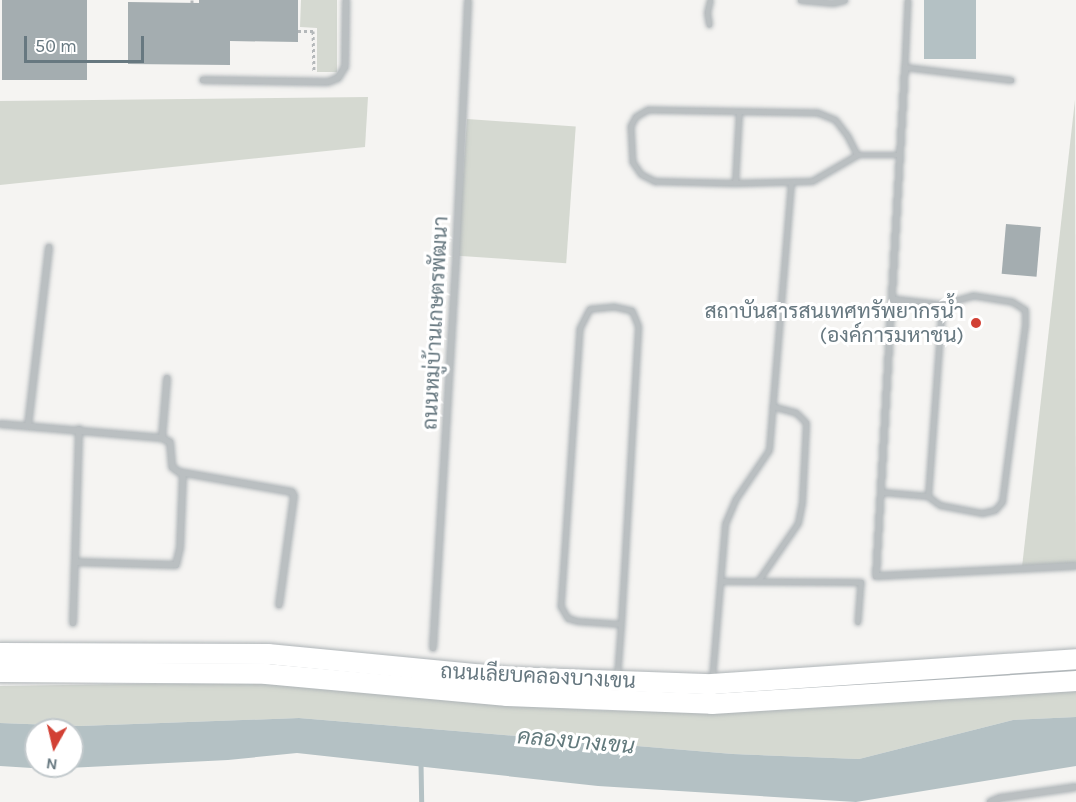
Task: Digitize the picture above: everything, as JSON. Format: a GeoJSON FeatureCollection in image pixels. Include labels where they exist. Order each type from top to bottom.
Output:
{"type":"FeatureCollection","features":[{"type":"Feature","properties":{"kind":"main road","name":"ถนนเลียบคลองบางเขน"},"geometry":{"type":"LineString","coordinates":[[0,653],[268,654],[507,677],[712,684],[1076,659]]}},
{"type":"Feature","properties":{"kind":"main road","name":"ถนนเลียบคลองบางเขน"},"geometry":{"type":"LineString","coordinates":[[0,672],[266,674],[507,696],[712,704],[1076,681]]}},
{"type":"Feature","properties":{"kind":"street"},"geometry":{"type":"LineString","coordinates":[[203,80],[328,82],[338,78],[345,67],[346,0]]}},
{"type":"Feature","properties":{"kind":"street","name":"ถนนหมู่บ้านเกษตรพัฒนา"},"geometry":{"type":"LineString","coordinates":[[433,648],[456,268],[468,0]]}},
{"type":"Feature","properties":{"kind":"street"},"geometry":{"type":"LineString","coordinates":[[905,67],[876,576],[1076,566]]}},
{"type":"Feature","properties":{"kind":"street"},"geometry":{"type":"LineString","coordinates":[[28,426],[49,247]]}},
{"type":"Feature","properties":{"kind":"street"},"geometry":{"type":"LineString","coordinates":[[162,438],[167,378]]}},
{"type":"Feature","properties":{"kind":"street"},"geometry":{"type":"LineString","coordinates":[[0,424],[79,429],[162,438],[170,442],[172,467],[183,473],[292,492],[294,496],[279,605]]}},
{"type":"Feature","properties":{"kind":"street"},"geometry":{"type":"LineString","coordinates":[[74,623],[79,429]]}},
{"type":"Feature","properties":{"kind":"street"},"geometry":{"type":"LineString","coordinates":[[76,562],[177,565],[180,548],[183,473]]}},
{"type":"Feature","properties":{"kind":"street"},"geometry":{"type":"LineString","coordinates":[[990,802],[1000,798],[1076,788]]}},
{"type":"Feature","properties":{"kind":"lane"},"geometry":{"type":"LineString","coordinates":[[709,25],[707,13],[710,0]]}},
{"type":"Feature","properties":{"kind":"lane"},"geometry":{"type":"LineString","coordinates":[[800,0],[833,3],[845,0]]}},
{"type":"Feature","properties":{"kind":"lane"},"geometry":{"type":"LineString","coordinates":[[908,0],[905,67],[1011,80]]}},
{"type":"Feature","properties":{"kind":"lane"},"geometry":{"type":"LineString","coordinates":[[857,155],[848,137],[835,120],[818,113],[648,110],[636,117],[631,126],[633,162],[641,174],[655,181],[791,183],[812,181],[857,155],[901,155]]}},
{"type":"Feature","properties":{"kind":"lane"},"geometry":{"type":"LineString","coordinates":[[735,183],[739,112]]}},
{"type":"Feature","properties":{"kind":"lane"},"geometry":{"type":"LineString","coordinates":[[712,684],[723,580],[725,524],[735,500],[769,450],[791,183]]}},
{"type":"Feature","properties":{"kind":"lane"},"geometry":{"type":"LineString","coordinates":[[882,492],[928,496],[940,505],[982,513],[995,510],[1002,502],[1025,326],[1025,310],[1012,302],[973,296],[942,304],[893,299]]}},
{"type":"Feature","properties":{"kind":"lane"},"geometry":{"type":"LineString","coordinates":[[928,496],[942,304]]}},
{"type":"Feature","properties":{"kind":"lane"},"geometry":{"type":"LineString","coordinates":[[616,681],[621,624],[638,326],[632,311],[614,307],[590,309],[580,329],[561,606],[568,618],[578,621],[621,624]]}},
{"type":"Feature","properties":{"kind":"lane"},"geometry":{"type":"LineString","coordinates":[[758,581],[798,523],[802,502],[806,423],[796,413],[773,407]]}},
{"type":"Feature","properties":{"kind":"lane"},"geometry":{"type":"LineString","coordinates":[[723,580],[861,582],[858,622]]}},
{"type":"Feature","properties":{"kind":"path"},"geometry":{"type":"LineString","coordinates":[[298,31],[313,31],[314,81]]}},
{"type":"Feature","properties":{"kind":"shaded area"},"geometry":{"type":"Polygon","coordinates":[[[301,0],[337,0],[337,72],[317,72],[317,28],[300,27],[301,0]]]}},
{"type":"Feature","properties":{"kind":"shaded area"},"geometry":{"type":"Polygon","coordinates":[[[368,97],[365,147],[0,185],[0,101],[368,97]]]}},
{"type":"Feature","properties":{"kind":"shaded area"},"geometry":{"type":"Polygon","coordinates":[[[1075,100],[1076,565],[1022,567],[1075,100]]]}},
{"type":"Feature","properties":{"kind":"shaded area"},"geometry":{"type":"Polygon","coordinates":[[[467,119],[576,127],[566,263],[457,256],[467,119]]]}},
{"type":"Feature","properties":{"kind":"shaded area"},"geometry":{"type":"Polygon","coordinates":[[[262,682],[589,710],[711,713],[1076,691],[1076,717],[1013,720],[859,759],[733,754],[299,718],[84,726],[84,718],[24,718],[24,724],[0,723],[0,686],[262,682]]]}},
{"type":"Feature","properties":{"kind":"water"},"geometry":{"type":"Polygon","coordinates":[[[924,0],[976,0],[976,59],[924,59],[924,0]]]}},
{"type":"Feature","properties":{"kind":"water","name":"คลองบางเขน"},"geometry":{"type":"Polygon","coordinates":[[[1076,717],[1076,766],[856,802],[598,786],[297,753],[228,760],[84,767],[84,726],[299,718],[733,754],[859,759],[1013,720],[1076,717]]]}},
{"type":"Feature","properties":{"kind":"water"},"geometry":{"type":"Polygon","coordinates":[[[0,723],[24,724],[24,768],[0,766],[0,723]]]}},
{"type":"Feature","properties":{"kind":"building"},"geometry":{"type":"Polygon","coordinates":[[[2,0],[87,0],[87,80],[2,80],[2,0]]]}},
{"type":"Feature","properties":{"kind":"building"},"geometry":{"type":"Polygon","coordinates":[[[199,0],[298,0],[298,42],[230,41],[230,65],[128,64],[128,2],[199,3],[199,0]]]}},
{"type":"Feature","properties":{"kind":"building"},"geometry":{"type":"Polygon","coordinates":[[[1006,224],[1041,227],[1037,277],[1002,274],[1006,224]]]}},
{"type":"Feature","properties":{"kind":"waterway"},"geometry":{"type":"LineString","coordinates":[[421,763],[422,802]]}},
{"type":"Feature","properties":{"kind":"place","name":"สถาบันสารสนเทศทรัพยากรน้ำ (องค์การมหาชน)"},"geometry":{"type":"Point","coordinates":[976,323]}}]}
